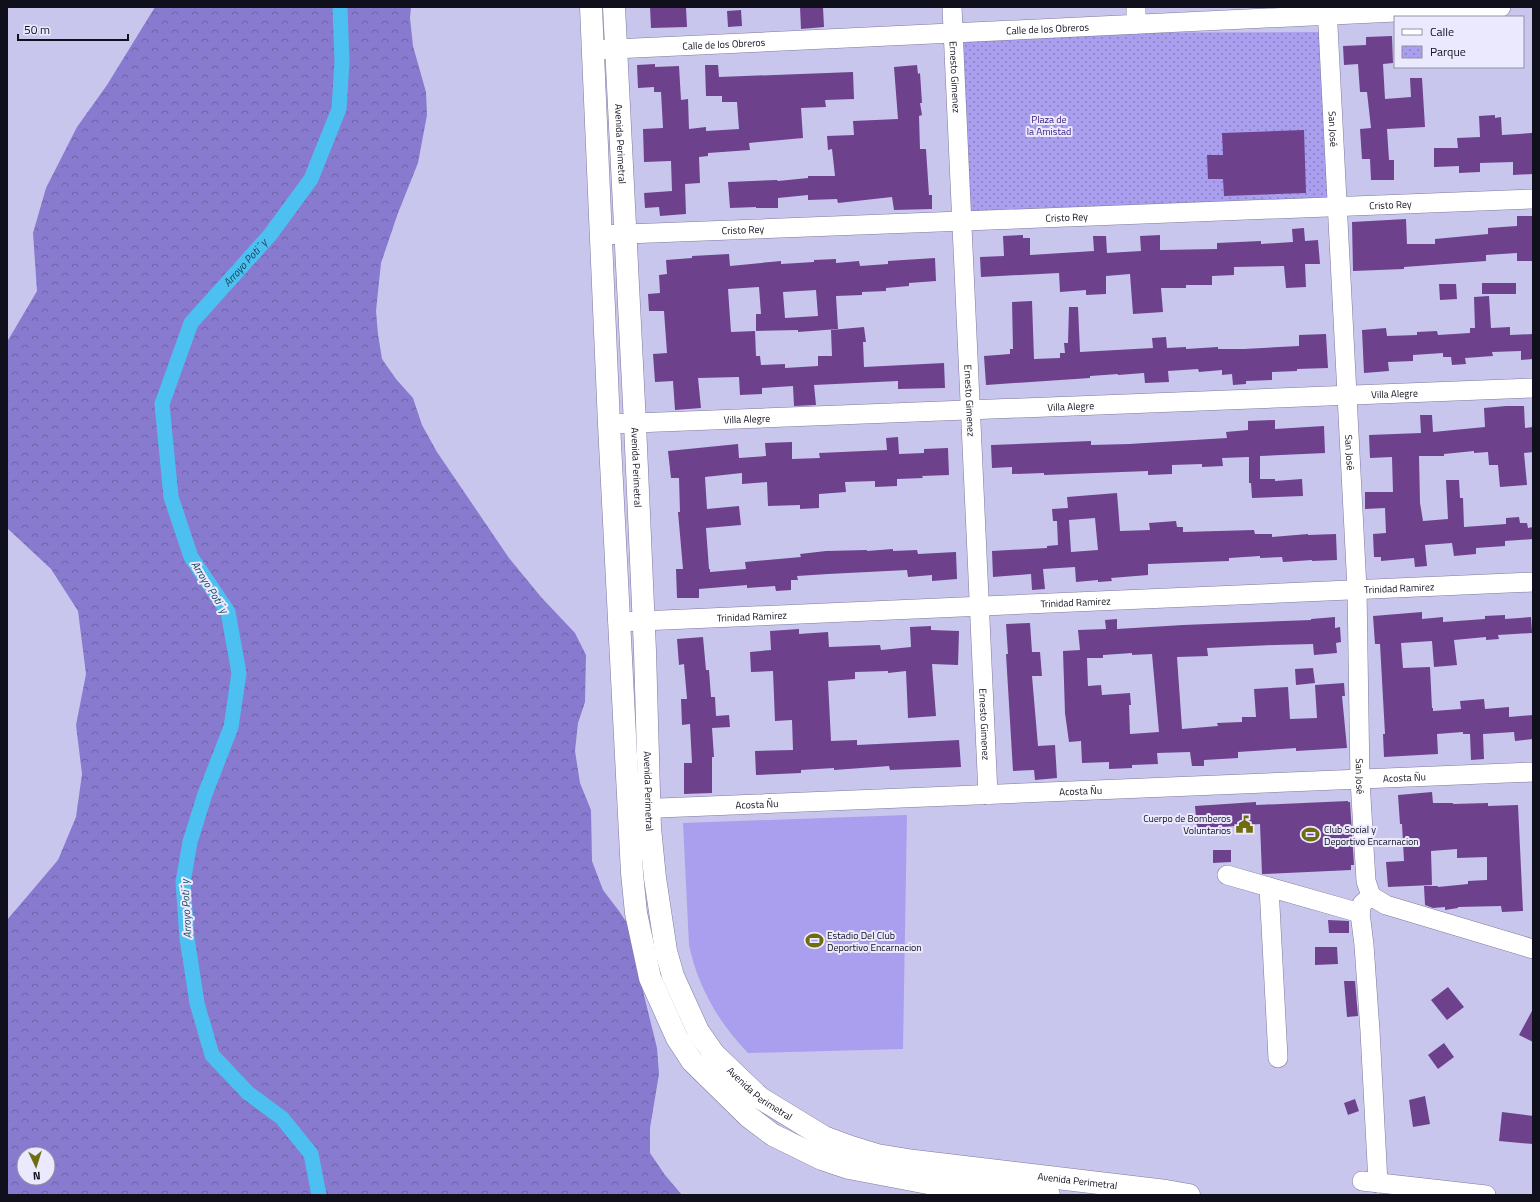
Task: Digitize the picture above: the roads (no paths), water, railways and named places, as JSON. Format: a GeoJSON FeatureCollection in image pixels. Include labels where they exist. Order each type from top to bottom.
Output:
{"type":"FeatureCollection","features":[{"type":"Feature","properties":{"kind":"main road","name":"Avenida Perimetral"},"geometry":{"type":"LineString","coordinates":[[591,7],[618,622],[639,809],[654,878],[666,951],[673,976],[698,1031],[714,1054],[760,1098],[824,1137],[851,1147],[876,1155],[914,1161],[1189,1195]]}},
{"type":"Feature","properties":{"kind":"main road","name":"Avenida Perimetral"},"geometry":{"type":"LineString","coordinates":[[614,7],[635,424],[642,620],[636,913],[650,978],[677,1038],[692,1061],[749,1117],[773,1135],[793,1146],[822,1159],[849,1168],[928,1182],[1049,1195]]}},
{"type":"Feature","properties":{"kind":"street","name":"Ernesto Gimenez"},"geometry":{"type":"LineString","coordinates":[[952,7],[988,795]]}},
{"type":"Feature","properties":{"kind":"street","name":"Calle de los Obreros"},"geometry":{"type":"LineString","coordinates":[[593,50],[954,33],[1136,16],[1501,7]]}},
{"type":"Feature","properties":{"kind":"street","name":"San José"},"geometry":{"type":"LineString","coordinates":[[1327,11],[1357,589],[1360,780],[1366,881],[1371,896]]}},
{"type":"Feature","properties":{"kind":"street","name":"Cristo Rey"},"geometry":{"type":"LineString","coordinates":[[600,235],[1533,199]]}},
{"type":"Feature","properties":{"kind":"street","name":"Villa Alegre"},"geometry":{"type":"LineString","coordinates":[[609,424],[1533,388]]}},
{"type":"Feature","properties":{"kind":"street","name":"Trinidad Ramirez"},"geometry":{"type":"LineString","coordinates":[[618,622],[1533,582]]}},
{"type":"Feature","properties":{"kind":"street","name":"Acosta Ñu"},"geometry":{"type":"LineString","coordinates":[[639,809],[1533,772]]}},
{"type":"Feature","properties":{"kind":"street"},"geometry":{"type":"LineString","coordinates":[[1227,875],[1360,913]]}},
{"type":"Feature","properties":{"kind":"street"},"geometry":{"type":"LineString","coordinates":[[1269,887],[1278,1058]]}},
{"type":"Feature","properties":{"kind":"street"},"geometry":{"type":"LineString","coordinates":[[1486,1195],[1370,1182],[1369,1024],[1364,945],[1360,913],[1362,904],[1371,896],[1386,905],[1533,949]]}},
{"type":"Feature","properties":{"kind":"waterway","name":"Arroyo Poti´y"},"geometry":{"type":"LineString","coordinates":[[319,1195],[311,1154],[282,1118],[248,1093],[212,1055],[197,1003],[187,938],[183,882],[190,842],[205,794],[231,727],[239,673],[228,612],[191,557],[171,497],[162,404],[191,323],[270,235],[311,179],[339,109],[342,62],[340,7]]}},
{"type":"Feature","properties":{"kind":"place","name":"Cuerpo de Bomberos Voluntarios"},"geometry":{"type":"Point","coordinates":[1244,824]}},
{"type":"Feature","properties":{"kind":"place","name":"Club Social y Deportivo Encarnacion"},"geometry":{"type":"Point","coordinates":[1311,835]}},
{"type":"Feature","properties":{"kind":"place","name":"Estadio Del Club Deportivo Encarnacion"},"geometry":{"type":"Point","coordinates":[814,941]}},
{"type":"Feature","properties":{"kind":"park label","name":"Plaza de la Amistad"},"geometry":{"type":"Point","coordinates":[1049,124]}}]}
